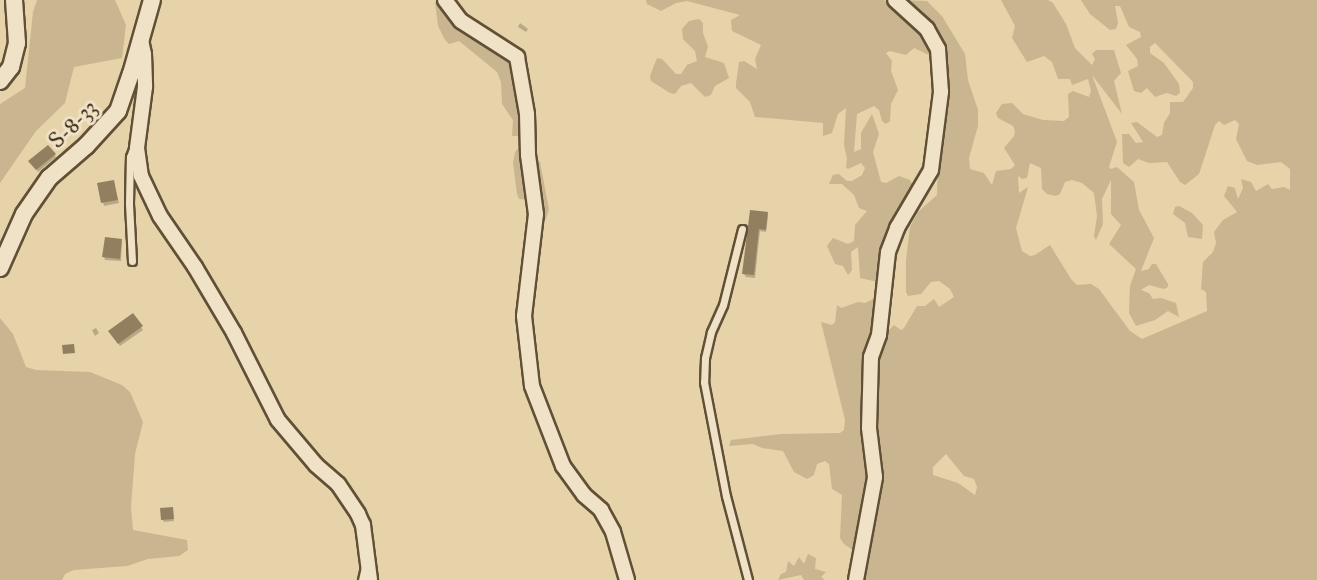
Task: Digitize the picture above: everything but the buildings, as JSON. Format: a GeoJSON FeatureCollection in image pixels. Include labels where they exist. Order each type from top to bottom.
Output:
{"type":"FeatureCollection","features":[{"type":"Feature","properties":{"kind":"street"},"geometry":{"type":"LineString","coordinates":[[0,81],[11,67],[17,43],[14,0]]}},
{"type":"Feature","properties":{"kind":"street","name":"Տ-8-33"},"geometry":{"type":"LineString","coordinates":[[0,268],[24,214],[49,178],[86,146],[118,111],[152,0]]}},
{"type":"Feature","properties":{"kind":"street"},"geometry":{"type":"LineString","coordinates":[[445,0],[461,21],[517,57],[527,114],[528,155],[536,214],[524,316],[532,386],[564,466],[584,495],[601,510],[613,532],[625,577]]}},
{"type":"Feature","properties":{"kind":"street"},"geometry":{"type":"LineString","coordinates":[[856,580],[875,477],[870,428],[871,357],[879,335],[888,252],[897,228],[931,170],[941,92],[938,49],[927,29],[895,0]]}},
{"type":"Feature","properties":{"kind":"street"},"geometry":{"type":"LineString","coordinates":[[141,38],[144,54],[144,87],[137,148],[141,176],[160,216],[195,267],[234,333],[278,420],[316,465],[338,484],[358,514],[363,525],[370,580]]}},
{"type":"Feature","properties":{"kind":"lane"},"geometry":{"type":"LineString","coordinates":[[132,261],[130,158],[139,132]]}},
{"type":"Feature","properties":{"kind":"lane"},"geometry":{"type":"LineString","coordinates":[[742,229],[723,304],[711,332],[705,358],[704,382],[729,508],[748,580]]}},
{"type":"Feature","properties":{"kind":"lane"},"geometry":{"type":"LineString","coordinates":[[362,580],[366,559]]}},
{"type":"Feature","properties":{"kind":"shaded area"},"geometry":{"type":"Polygon","coordinates":[[[37,0],[115,0],[126,25],[122,58],[74,67],[65,103],[36,131],[0,183],[0,104],[25,88],[33,12],[37,0]]]}},
{"type":"Feature","properties":{"kind":"shaded area"},"geometry":{"type":"Polygon","coordinates":[[[646,0],[884,0],[919,22],[933,51],[929,55],[914,48],[906,55],[890,51],[886,53],[892,61],[891,71],[898,90],[891,104],[890,121],[886,124],[882,121],[879,110],[874,106],[857,114],[854,152],[861,149],[861,133],[872,114],[879,134],[873,152],[881,182],[886,183],[899,176],[910,180],[914,187],[887,230],[878,282],[860,278],[858,247],[851,252],[852,270],[848,275],[843,266],[835,264],[827,246],[833,238],[848,244],[854,241],[855,225],[867,211],[859,208],[854,195],[842,184],[829,184],[833,175],[839,174],[847,181],[852,181],[862,175],[865,168],[861,163],[848,169],[846,167],[844,145],[846,108],[838,114],[832,133],[823,136],[823,123],[755,117],[750,102],[736,88],[736,83],[739,62],[744,61],[757,69],[755,59],[761,45],[732,31],[731,20],[740,15],[687,1],[676,3],[661,11],[647,4],[646,0]]]}},
{"type":"Feature","properties":{"kind":"shaded area"},"geometry":{"type":"Polygon","coordinates":[[[899,0],[927,1],[942,16],[965,54],[968,80],[978,110],[978,126],[969,158],[970,169],[984,173],[992,185],[996,171],[1011,169],[1015,165],[1004,148],[1014,136],[1015,131],[1013,126],[998,118],[996,113],[1002,104],[1012,103],[1023,114],[1043,120],[1064,121],[1069,117],[1068,94],[1073,91],[1089,97],[1091,91],[1088,79],[1072,85],[1070,79],[1058,79],[1052,62],[1044,56],[1027,62],[1012,38],[1015,26],[1001,0],[1048,0],[1053,3],[1066,24],[1075,48],[1092,65],[1095,59],[1092,54],[1096,50],[1114,50],[1121,73],[1114,81],[1122,114],[1092,75],[1117,142],[1109,167],[1111,169],[1117,167],[1134,182],[1139,210],[1154,238],[1141,271],[1156,264],[1168,284],[1168,287],[1164,289],[1149,285],[1141,290],[1149,293],[1153,299],[1161,298],[1176,303],[1179,317],[1168,311],[1155,320],[1136,326],[1129,313],[1130,286],[1136,269],[1109,244],[1121,225],[1111,214],[1111,180],[1102,199],[1103,224],[1096,240],[1094,236],[1097,216],[1094,193],[1082,183],[1072,180],[1065,182],[1060,194],[1056,196],[1047,194],[1042,189],[1041,168],[1030,163],[1027,178],[1022,179],[1018,176],[1019,193],[1028,187],[1016,228],[1022,251],[1030,256],[1035,255],[1050,245],[1071,279],[1077,285],[1091,284],[1099,289],[1130,331],[1142,339],[1207,311],[1206,292],[1201,289],[1203,262],[1213,252],[1216,243],[1214,232],[1223,220],[1237,212],[1224,196],[1228,186],[1235,188],[1238,199],[1243,188],[1241,179],[1251,182],[1256,191],[1268,184],[1272,189],[1284,187],[1290,190],[1290,169],[1281,162],[1257,165],[1247,161],[1236,139],[1239,124],[1235,120],[1224,125],[1219,121],[1215,125],[1199,174],[1185,185],[1180,182],[1167,162],[1149,163],[1138,159],[1129,167],[1123,163],[1122,134],[1129,134],[1136,143],[1143,142],[1131,123],[1137,122],[1157,137],[1162,135],[1164,123],[1170,113],[1170,102],[1183,102],[1193,88],[1193,82],[1155,43],[1150,47],[1150,53],[1164,63],[1179,84],[1180,93],[1176,96],[1167,93],[1155,97],[1147,88],[1141,93],[1134,91],[1128,71],[1138,66],[1137,59],[1126,45],[1141,37],[1140,32],[1129,27],[1120,6],[1115,6],[1118,23],[1116,29],[1110,30],[1090,14],[1081,0],[1317,0],[1317,580],[855,580],[857,553],[844,544],[840,538],[842,495],[832,489],[829,464],[825,461],[817,464],[814,475],[807,479],[794,472],[783,451],[762,448],[753,444],[729,446],[731,440],[781,434],[840,433],[844,430],[845,420],[821,322],[832,325],[835,322],[837,305],[841,308],[858,302],[865,303],[878,297],[885,334],[894,325],[901,330],[904,328],[917,306],[925,306],[934,299],[939,307],[954,297],[950,289],[939,281],[931,282],[921,294],[908,296],[906,292],[906,260],[910,227],[918,212],[937,195],[938,163],[947,110],[941,46],[899,0]],[[946,454],[933,467],[933,475],[958,483],[975,495],[977,487],[974,479],[964,476],[946,454]]]}},
{"type":"Feature","properties":{"kind":"shaded area"},"geometry":{"type":"Polygon","coordinates":[[[441,1],[510,55],[520,82],[522,133],[518,136],[512,136],[513,120],[502,104],[501,82],[497,72],[459,41],[449,44],[445,40],[438,26],[435,2],[441,1]]]}},
{"type":"Feature","properties":{"kind":"shaded area"},"geometry":{"type":"Polygon","coordinates":[[[699,19],[703,23],[703,33],[708,47],[705,57],[724,63],[729,78],[715,86],[711,95],[705,97],[691,83],[681,86],[675,94],[670,93],[651,81],[650,76],[657,58],[662,59],[676,74],[681,74],[687,65],[697,61],[695,51],[683,39],[682,29],[689,21],[699,19]]]}},
{"type":"Feature","properties":{"kind":"shaded area"},"geometry":{"type":"Polygon","coordinates":[[[522,144],[527,144],[540,162],[549,209],[546,219],[542,218],[530,200],[519,199],[517,194],[513,163],[515,152],[522,144]]]}},
{"type":"Feature","properties":{"kind":"shaded area"},"geometry":{"type":"Polygon","coordinates":[[[1179,206],[1192,213],[1203,225],[1202,239],[1188,237],[1185,223],[1173,214],[1175,207],[1179,206]]]}},
{"type":"Feature","properties":{"kind":"shaded area"},"geometry":{"type":"Polygon","coordinates":[[[0,318],[13,334],[26,367],[36,370],[90,372],[122,385],[130,392],[143,422],[135,454],[131,507],[133,530],[187,540],[188,550],[179,556],[148,559],[127,566],[74,570],[65,574],[62,580],[0,580],[0,318]]]}},
{"type":"Feature","properties":{"kind":"shaded area"},"geometry":{"type":"Polygon","coordinates":[[[808,554],[816,558],[815,569],[826,572],[821,577],[825,580],[804,580],[801,575],[778,580],[781,574],[786,572],[788,561],[794,566],[799,557],[804,564],[808,554]]]}}]}
